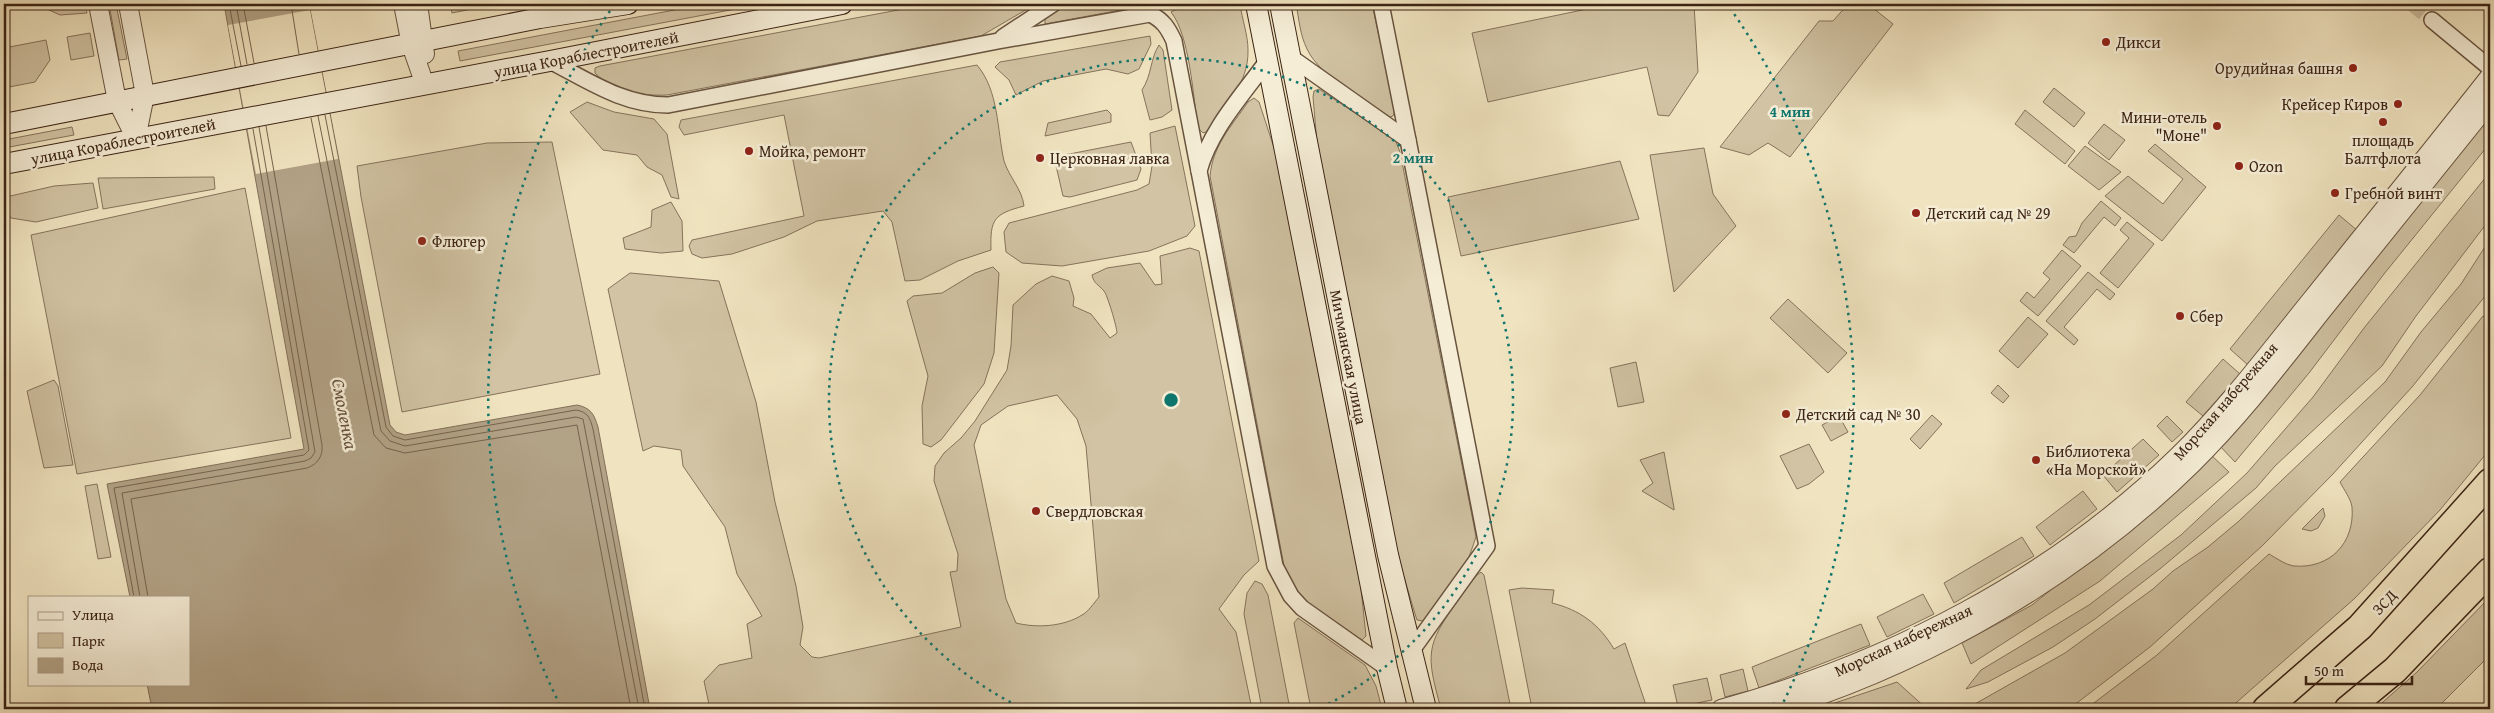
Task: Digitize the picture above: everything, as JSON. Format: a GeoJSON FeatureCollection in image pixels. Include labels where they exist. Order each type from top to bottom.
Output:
{"type":"FeatureCollection","features":[{"type":"Feature","properties":{"kind":"highway","name":"ЗСД"},"geometry":{"type":"LineString","coordinates":[[2266,709],[2360,627],[2443,538],[2490,482]]}},
{"type":"Feature","properties":{"kind":"highway"},"geometry":{"type":"LineString","coordinates":[[2348,709],[2395,670],[2490,571]]}},
{"type":"Feature","properties":{"kind":"main road"},"geometry":{"type":"LineString","coordinates":[[4,124],[418,44],[546,11],[628,4]]}},
{"type":"Feature","properties":{"kind":"main road","name":"улица Кораблестроителей"},"geometry":{"type":"LineString","coordinates":[[4,164],[842,4]]}},
{"type":"Feature","properties":{"kind":"main road","name":"Мичманская улица"},"geometry":{"type":"LineString","coordinates":[[1256,4],[1387,668],[1397,709]]}},
{"type":"Feature","properties":{"kind":"main road","name":"Мичманская улица"},"geometry":{"type":"LineString","coordinates":[[1280,4],[1386,545],[1410,653],[1426,709]]}},
{"type":"Feature","properties":{"kind":"street"},"geometry":{"type":"LineString","coordinates":[[98,4],[116,101],[136,138]]}},
{"type":"Feature","properties":{"kind":"street"},"geometry":{"type":"LineString","coordinates":[[128,4],[145,96],[136,138]]}},
{"type":"Feature","properties":{"kind":"street"},"geometry":{"type":"LineString","coordinates":[[403,4],[418,44]]}},
{"type":"Feature","properties":{"kind":"street"},"geometry":{"type":"LineString","coordinates":[[418,4],[418,44],[425,85]]}},
{"type":"Feature","properties":{"kind":"street"},"geometry":{"type":"LineString","coordinates":[[998,41],[1053,4]]}},
{"type":"Feature","properties":{"kind":"street"},"geometry":{"type":"LineString","coordinates":[[1381,4],[1487,546],[1410,653]]}},
{"type":"Feature","properties":{"kind":"street"},"geometry":{"type":"LineString","coordinates":[[550,61],[619,97],[650,105],[668,105],[1136,15],[1150,14],[1160,19],[1169,29],[1178,54],[1275,566],[1291,596],[1302,608],[1387,668]]}},
{"type":"Feature","properties":{"kind":"street"},"geometry":{"type":"LineString","coordinates":[[2432,20],[2490,68]]}},
{"type":"Feature","properties":{"kind":"street"},"geometry":{"type":"LineString","coordinates":[[1289,56],[1408,140]]}},
{"type":"Feature","properties":{"kind":"street"},"geometry":{"type":"LineString","coordinates":[[1199,171],[1204,151],[1267,62]]}},
{"type":"Feature","properties":{"kind":"street","name":"Морская набережная"},"geometry":{"type":"LineString","coordinates":[[1721,709],[1826,676],[1935,627],[1984,601],[2049,560],[2132,496],[2178,456],[2226,404],[2490,76]]}},
{"type":"Feature","properties":{"kind":"street","name":"Морская набережная"},"geometry":{"type":"LineString","coordinates":[[1780,709],[1862,679],[1975,625],[2065,568],[2152,501],[2191,465],[2238,415],[2490,102]]}},
{"type":"Feature","properties":{"kind":"green space"},"geometry":{"type":"Polygon","coordinates":[[[36,4],[85,4],[87,13],[60,15],[36,4]]]}},
{"type":"Feature","properties":{"kind":"green space"},"geometry":{"type":"Polygon","coordinates":[[[109,4],[116,4],[127,59],[119,60],[109,4]]]}},
{"type":"Feature","properties":{"kind":"green space"},"geometry":{"type":"Polygon","coordinates":[[[450,4],[497,4],[452,13],[450,4]]]}},
{"type":"Feature","properties":{"kind":"green space"},"geometry":{"type":"Polygon","coordinates":[[[706,4],[762,4],[460,61],[458,51],[706,4]]]}},
{"type":"Feature","properties":{"kind":"green space"},"geometry":{"type":"Polygon","coordinates":[[[930,4],[1036,4],[981,36],[667,95],[648,95],[619,89],[610,85],[595,73],[595,68],[600,66],[930,4]]]}},
{"type":"Feature","properties":{"kind":"green space"},"geometry":{"type":"Polygon","coordinates":[[[1068,4],[1125,4],[1126,9],[1045,24],[1045,18],[1068,4]]]}},
{"type":"Feature","properties":{"kind":"green space"},"geometry":{"type":"Polygon","coordinates":[[[1187,4],[1240,4],[1247,39],[1247,62],[1240,84],[1221,113],[1206,132],[1203,133],[1198,128],[1187,51],[1183,36],[1171,12],[1187,4]]]}},
{"type":"Feature","properties":{"kind":"green space"},"geometry":{"type":"Polygon","coordinates":[[[1296,4],[1372,4],[1395,111],[1393,116],[1390,117],[1344,87],[1313,59],[1303,38],[1296,4]]]}},
{"type":"Feature","properties":{"kind":"green space"},"geometry":{"type":"Polygon","coordinates":[[[1611,4],[1694,4],[1698,72],[1669,116],[1658,115],[1647,67],[1488,102],[1472,33],[1611,4]]]}},
{"type":"Feature","properties":{"kind":"green space"},"geometry":{"type":"Polygon","coordinates":[[[1848,4],[1868,4],[1893,24],[1790,157],[1768,143],[1749,155],[1720,147],[1819,21],[1833,21],[1848,4]]]}},
{"type":"Feature","properties":{"kind":"green space"},"geometry":{"type":"Polygon","coordinates":[[[90,33],[94,56],[71,60],[67,37],[90,33]]]}},
{"type":"Feature","properties":{"kind":"green space"},"geometry":{"type":"Polygon","coordinates":[[[1150,36],[1151,44],[1139,69],[1128,74],[1106,69],[1043,81],[1016,95],[1009,80],[995,67],[1000,62],[1150,36]]]}},
{"type":"Feature","properties":{"kind":"green space"},"geometry":{"type":"Polygon","coordinates":[[[46,40],[50,60],[35,82],[4,88],[4,48],[46,40]]]}},
{"type":"Feature","properties":{"kind":"green space"},"geometry":{"type":"Polygon","coordinates":[[[1159,45],[1163,50],[1172,110],[1162,117],[1150,120],[1142,90],[1148,79],[1159,45]]]}},
{"type":"Feature","properties":{"kind":"green space"},"geometry":{"type":"Polygon","coordinates":[[[977,65],[990,87],[1004,161],[1021,194],[1024,206],[1006,212],[996,219],[992,231],[991,250],[958,261],[920,280],[905,281],[892,222],[883,211],[817,221],[784,237],[732,254],[702,258],[692,254],[689,246],[692,240],[804,216],[784,115],[684,135],[679,127],[681,120],[977,65]]]}},
{"type":"Feature","properties":{"kind":"green space"},"geometry":{"type":"Polygon","coordinates":[[[2054,88],[2085,113],[2074,127],[2043,102],[2054,88]]]}},
{"type":"Feature","properties":{"kind":"green space"},"geometry":{"type":"Polygon","coordinates":[[[1319,89],[1388,135],[1396,142],[1400,152],[1474,526],[1476,537],[1468,560],[1423,621],[1417,620],[1397,554],[1318,154],[1313,97],[1314,91],[1319,89]]]}},
{"type":"Feature","properties":{"kind":"green space"},"geometry":{"type":"Polygon","coordinates":[[[1254,98],[1259,102],[1278,160],[1359,570],[1366,636],[1362,640],[1302,599],[1292,587],[1285,571],[1210,176],[1215,155],[1224,137],[1248,102],[1254,98]]]}},
{"type":"Feature","properties":{"kind":"green space"},"geometry":{"type":"Polygon","coordinates":[[[587,102],[614,112],[654,119],[667,134],[679,199],[671,197],[662,175],[647,167],[637,155],[603,150],[570,112],[587,102]]]}},
{"type":"Feature","properties":{"kind":"green space"},"geometry":{"type":"Polygon","coordinates":[[[2490,107],[2490,143],[2384,274],[2309,373],[2235,462],[2218,444],[2490,107]]]}},
{"type":"Feature","properties":{"kind":"green space"},"geometry":{"type":"Polygon","coordinates":[[[1107,110],[1111,114],[1111,122],[1045,136],[1048,123],[1107,110]]]}},
{"type":"Feature","properties":{"kind":"green space"},"geometry":{"type":"Polygon","coordinates":[[[2025,110],[2075,151],[2065,164],[2015,124],[2025,110]]]}},
{"type":"Feature","properties":{"kind":"green space"},"geometry":{"type":"Polygon","coordinates":[[[2104,124],[2125,140],[2109,160],[2088,143],[2104,124]]]}},
{"type":"Feature","properties":{"kind":"green space"},"geometry":{"type":"Polygon","coordinates":[[[1175,126],[1195,226],[1187,236],[1149,251],[1062,266],[1022,263],[1006,252],[1004,232],[1009,223],[1137,190],[1149,184],[1152,166],[1150,133],[1175,126]]]}},
{"type":"Feature","properties":{"kind":"green space"},"geometry":{"type":"Polygon","coordinates":[[[72,127],[74,135],[4,148],[4,140],[72,127]]]}},
{"type":"Feature","properties":{"kind":"green space"},"geometry":{"type":"Polygon","coordinates":[[[552,142],[600,374],[402,412],[361,197],[357,166],[487,143],[552,142]]]}},
{"type":"Feature","properties":{"kind":"green space"},"geometry":{"type":"Polygon","coordinates":[[[1131,142],[1141,169],[1137,180],[1070,197],[1063,196],[1054,157],[1131,142]]]}},
{"type":"Feature","properties":{"kind":"green space"},"geometry":{"type":"Polygon","coordinates":[[[2155,144],[2206,187],[2162,241],[2105,196],[2128,176],[2163,204],[2183,179],[2148,151],[2155,144]]]}},
{"type":"Feature","properties":{"kind":"green space"},"geometry":{"type":"Polygon","coordinates":[[[2085,146],[2121,172],[2099,190],[2068,166],[2085,146]]]}},
{"type":"Feature","properties":{"kind":"green space"},"geometry":{"type":"Polygon","coordinates":[[[1704,148],[1713,194],[1736,226],[1674,292],[1650,155],[1704,148]]]}},
{"type":"Feature","properties":{"kind":"green space"},"geometry":{"type":"Polygon","coordinates":[[[1620,161],[1639,219],[1461,256],[1448,197],[1620,161]]]}},
{"type":"Feature","properties":{"kind":"green space"},"geometry":{"type":"Polygon","coordinates":[[[2490,172],[2490,219],[2416,316],[2382,366],[2275,466],[2256,488],[2161,568],[2095,619],[2053,647],[1988,682],[1966,689],[1981,670],[2089,605],[2181,535],[2247,473],[2313,397],[2364,328],[2490,172]]]}},
{"type":"Feature","properties":{"kind":"green space"},"geometry":{"type":"Polygon","coordinates":[[[214,177],[215,189],[103,209],[98,178],[214,177]]]}},
{"type":"Feature","properties":{"kind":"green space"},"geometry":{"type":"Polygon","coordinates":[[[93,183],[98,208],[36,222],[11,218],[4,207],[6,197],[54,186],[93,183]]]}},
{"type":"Feature","properties":{"kind":"green space"},"geometry":{"type":"Polygon","coordinates":[[[245,188],[291,438],[77,474],[31,235],[245,188]]]}},
{"type":"Feature","properties":{"kind":"green space"},"geometry":{"type":"Polygon","coordinates":[[[2101,201],[2121,218],[2115,226],[2104,217],[2074,253],[2063,245],[2069,237],[2076,236],[2082,223],[2101,201]]]}},
{"type":"Feature","properties":{"kind":"green space"},"geometry":{"type":"Polygon","coordinates":[[[671,202],[682,221],[683,251],[661,253],[625,249],[623,238],[651,227],[652,210],[671,202]]]}},
{"type":"Feature","properties":{"kind":"green space"},"geometry":{"type":"Polygon","coordinates":[[[2339,215],[2358,231],[2248,365],[2230,349],[2339,215]]]}},
{"type":"Feature","properties":{"kind":"green space"},"geometry":{"type":"Polygon","coordinates":[[[2127,222],[2154,244],[2118,288],[2100,273],[2129,238],[2120,230],[2127,222]]]}},
{"type":"Feature","properties":{"kind":"green space"},"geometry":{"type":"Polygon","coordinates":[[[2490,239],[2490,290],[2412,387],[2332,475],[2262,546],[2150,647],[2069,709],[1966,709],[2065,653],[2153,589],[2173,571],[2208,547],[2239,521],[2385,382],[2421,332],[2461,284],[2490,239]]]}},
{"type":"Feature","properties":{"kind":"green space"},"geometry":{"type":"Polygon","coordinates":[[[1190,248],[1199,251],[1259,561],[1244,575],[1219,609],[1236,632],[1252,709],[710,709],[704,681],[719,665],[752,658],[747,624],[762,616],[737,574],[725,527],[683,466],[681,450],[654,446],[643,451],[608,289],[630,273],[719,281],[756,402],[775,502],[796,586],[803,627],[800,645],[812,657],[819,658],[961,627],[950,572],[957,571],[958,554],[934,481],[935,466],[944,453],[961,438],[975,421],[1007,370],[1011,346],[1013,305],[1036,284],[1052,276],[1069,281],[1074,298],[1073,306],[1091,314],[1110,338],[1117,333],[1114,318],[1104,291],[1095,282],[1092,275],[1107,268],[1140,263],[1155,285],[1162,284],[1160,256],[1190,248]],[[1057,395],[1008,406],[981,425],[974,445],[1006,599],[1016,623],[1041,626],[1066,622],[1084,614],[1099,597],[1086,446],[1077,419],[1057,395]]]}},
{"type":"Feature","properties":{"kind":"green space"},"geometry":{"type":"Polygon","coordinates":[[[2062,250],[2081,266],[2038,316],[2020,301],[2027,292],[2034,298],[2050,279],[2043,273],[2062,250]]]}},
{"type":"Feature","properties":{"kind":"green space"},"geometry":{"type":"Polygon","coordinates":[[[993,267],[999,273],[994,353],[984,384],[941,440],[931,447],[923,444],[922,406],[928,376],[907,301],[913,296],[942,293],[975,273],[993,267]]]}},
{"type":"Feature","properties":{"kind":"green space"},"geometry":{"type":"Polygon","coordinates":[[[2088,272],[2115,294],[2110,300],[2097,289],[2064,327],[2078,340],[2074,345],[2046,321],[2088,272]]]}},
{"type":"Feature","properties":{"kind":"green space"},"geometry":{"type":"Polygon","coordinates":[[[1788,299],[1847,353],[1828,373],[1770,318],[1788,299]]]}},
{"type":"Feature","properties":{"kind":"green space"},"geometry":{"type":"Polygon","coordinates":[[[2483,316],[2490,322],[2490,449],[2440,510],[2354,599],[2229,709],[2086,709],[2157,655],[2269,554],[2294,566],[2307,566],[2319,563],[2338,551],[2349,532],[2352,520],[2352,507],[2340,482],[2420,395],[2483,316]]]}},
{"type":"Feature","properties":{"kind":"green space"},"geometry":{"type":"Polygon","coordinates":[[[2028,317],[2048,334],[2018,368],[1999,351],[2028,317]]]}},
{"type":"Feature","properties":{"kind":"green space"},"geometry":{"type":"Polygon","coordinates":[[[2223,359],[2240,374],[2203,416],[2186,402],[2223,359]]]}},
{"type":"Feature","properties":{"kind":"green space"},"geometry":{"type":"Polygon","coordinates":[[[1636,362],[1644,402],[1618,407],[1610,368],[1636,362]]]}},
{"type":"Feature","properties":{"kind":"green space"},"geometry":{"type":"Polygon","coordinates":[[[54,380],[58,386],[73,465],[44,468],[27,391],[54,380]]]}},
{"type":"Feature","properties":{"kind":"green space"},"geometry":{"type":"Polygon","coordinates":[[[1998,385],[2009,396],[2003,403],[1991,393],[1998,385]]]}},
{"type":"Feature","properties":{"kind":"green space"},"geometry":{"type":"Polygon","coordinates":[[[1932,415],[1942,424],[1920,449],[1910,439],[1932,415]]]}},
{"type":"Feature","properties":{"kind":"green space"},"geometry":{"type":"Polygon","coordinates":[[[1839,416],[1848,432],[1831,441],[1822,425],[1839,416]]]}},
{"type":"Feature","properties":{"kind":"green space"},"geometry":{"type":"Polygon","coordinates":[[[2167,416],[2183,432],[2172,442],[2157,426],[2167,416]]]}},
{"type":"Feature","properties":{"kind":"green space"},"geometry":{"type":"Polygon","coordinates":[[[2143,439],[2159,455],[2117,492],[2103,475],[2143,439]]]}},
{"type":"Feature","properties":{"kind":"green space"},"geometry":{"type":"Polygon","coordinates":[[[1809,444],[1824,472],[1809,484],[1797,489],[1780,456],[1809,444]]]}},
{"type":"Feature","properties":{"kind":"green space"},"geometry":{"type":"Polygon","coordinates":[[[1664,452],[1674,510],[1642,491],[1653,483],[1640,460],[1664,452]]]}},
{"type":"Feature","properties":{"kind":"green space"},"geometry":{"type":"Polygon","coordinates":[[[2210,454],[2229,472],[2100,581],[1971,664],[1962,643],[2032,605],[2097,553],[2210,454]]]}},
{"type":"Feature","properties":{"kind":"green space"},"geometry":{"type":"Polygon","coordinates":[[[97,484],[111,557],[98,559],[85,486],[97,484]]]}},
{"type":"Feature","properties":{"kind":"green space"},"geometry":{"type":"Polygon","coordinates":[[[2083,491],[2097,509],[2050,545],[2036,527],[2083,491]]]}},
{"type":"Feature","properties":{"kind":"green space"},"geometry":{"type":"Polygon","coordinates":[[[2323,508],[2325,516],[2318,528],[2311,531],[2302,529],[2323,508]]]}},
{"type":"Feature","properties":{"kind":"green space"},"geometry":{"type":"Polygon","coordinates":[[[2022,537],[2034,556],[1954,603],[1944,583],[2022,537]]]}},
{"type":"Feature","properties":{"kind":"green space"},"geometry":{"type":"Polygon","coordinates":[[[1481,572],[1484,575],[1511,709],[1441,709],[1431,662],[1434,640],[1448,615],[1472,581],[1481,572]]]}},
{"type":"Feature","properties":{"kind":"green space"},"geometry":{"type":"Polygon","coordinates":[[[1255,581],[1262,584],[1268,595],[1290,709],[1262,709],[1244,614],[1247,593],[1255,581]]]}},
{"type":"Feature","properties":{"kind":"green space"},"geometry":{"type":"Polygon","coordinates":[[[1522,588],[1554,590],[1552,603],[1588,619],[1602,632],[1614,649],[1625,643],[1647,708],[1532,709],[1509,590],[1522,588]]]}},
{"type":"Feature","properties":{"kind":"green space"},"geometry":{"type":"Polygon","coordinates":[[[1923,594],[1934,614],[1887,637],[1877,617],[1923,594]]]}},
{"type":"Feature","properties":{"kind":"green space"},"geometry":{"type":"Polygon","coordinates":[[[2490,597],[2490,655],[2436,709],[2375,709],[2417,672],[2490,597]]]}},
{"type":"Feature","properties":{"kind":"green space"},"geometry":{"type":"Polygon","coordinates":[[[1298,618],[1365,665],[1376,686],[1382,709],[1311,709],[1294,623],[1298,618]]]}},
{"type":"Feature","properties":{"kind":"green space"},"geometry":{"type":"Polygon","coordinates":[[[1861,624],[1870,645],[1759,688],[1752,667],[1861,624]]]}},
{"type":"Feature","properties":{"kind":"green space"},"geometry":{"type":"Polygon","coordinates":[[[1743,669],[1748,691],[1725,697],[1720,675],[1743,669]]]}},
{"type":"Feature","properties":{"kind":"green space"},"geometry":{"type":"Polygon","coordinates":[[[1707,678],[1712,700],[1678,707],[1673,685],[1707,678]]]}},
{"type":"Feature","properties":{"kind":"green space"},"geometry":{"type":"Polygon","coordinates":[[[1897,682],[1927,709],[1817,709],[1897,682]]]}},
{"type":"Feature","properties":{"kind":"water","name":"Смоленка"},"geometry":{"type":"Polygon","coordinates":[[[224,4],[309,4],[390,425],[396,432],[405,435],[577,405],[586,408],[593,415],[598,427],[650,709],[152,709],[147,686],[190,686],[190,596],[130,596],[107,484],[304,449],[224,4]]]}},
{"type":"Feature","properties":{"kind":"pier"},"geometry":{"type":"Polygon","coordinates":[[[310,10],[338,159],[256,174],[228,25],[310,10]]]}},
{"type":"Feature","properties":{"kind":"tunnel"},"geometry":{"type":"LineString","coordinates":[[2412,4],[2432,20]]}},
{"type":"Feature","properties":{"kind":"place","name":"Дикси"},"geometry":{"type":"Point","coordinates":[2106,42]}},
{"type":"Feature","properties":{"kind":"place","name":"Орудийная башня"},"geometry":{"type":"Point","coordinates":[2353,68]}},
{"type":"Feature","properties":{"kind":"place","name":"Крейсер Киров"},"geometry":{"type":"Point","coordinates":[2398,104]}},
{"type":"Feature","properties":{"kind":"place","name":"площадь Балтфлота"},"geometry":{"type":"Point","coordinates":[2383,122]}},
{"type":"Feature","properties":{"kind":"place","name":"Мини-отель \"Моне\""},"geometry":{"type":"Point","coordinates":[2217,126]}},
{"type":"Feature","properties":{"kind":"place","name":"Мойка, ремонт"},"geometry":{"type":"Point","coordinates":[749,151]}},
{"type":"Feature","properties":{"kind":"place","name":"Церковная лавка"},"geometry":{"type":"Point","coordinates":[1040,158]}},
{"type":"Feature","properties":{"kind":"place","name":"Ozon"},"geometry":{"type":"Point","coordinates":[2239,166]}},
{"type":"Feature","properties":{"kind":"place","name":"Гребной винт"},"geometry":{"type":"Point","coordinates":[2335,193]}},
{"type":"Feature","properties":{"kind":"place","name":"Детский сад № 29"},"geometry":{"type":"Point","coordinates":[1916,213]}},
{"type":"Feature","properties":{"kind":"place","name":"Флюгер"},"geometry":{"type":"Point","coordinates":[422,241]}},
{"type":"Feature","properties":{"kind":"place","name":"Сбер"},"geometry":{"type":"Point","coordinates":[2180,316]}},
{"type":"Feature","properties":{"kind":"place","name":"Детский сад № 30"},"geometry":{"type":"Point","coordinates":[1786,414]}},
{"type":"Feature","properties":{"kind":"place","name":"Библиотека «На Морской»"},"geometry":{"type":"Point","coordinates":[2036,460]}},
{"type":"Feature","properties":{"kind":"place","name":"Свердловская"},"geometry":{"type":"Point","coordinates":[1036,511]}}]}
